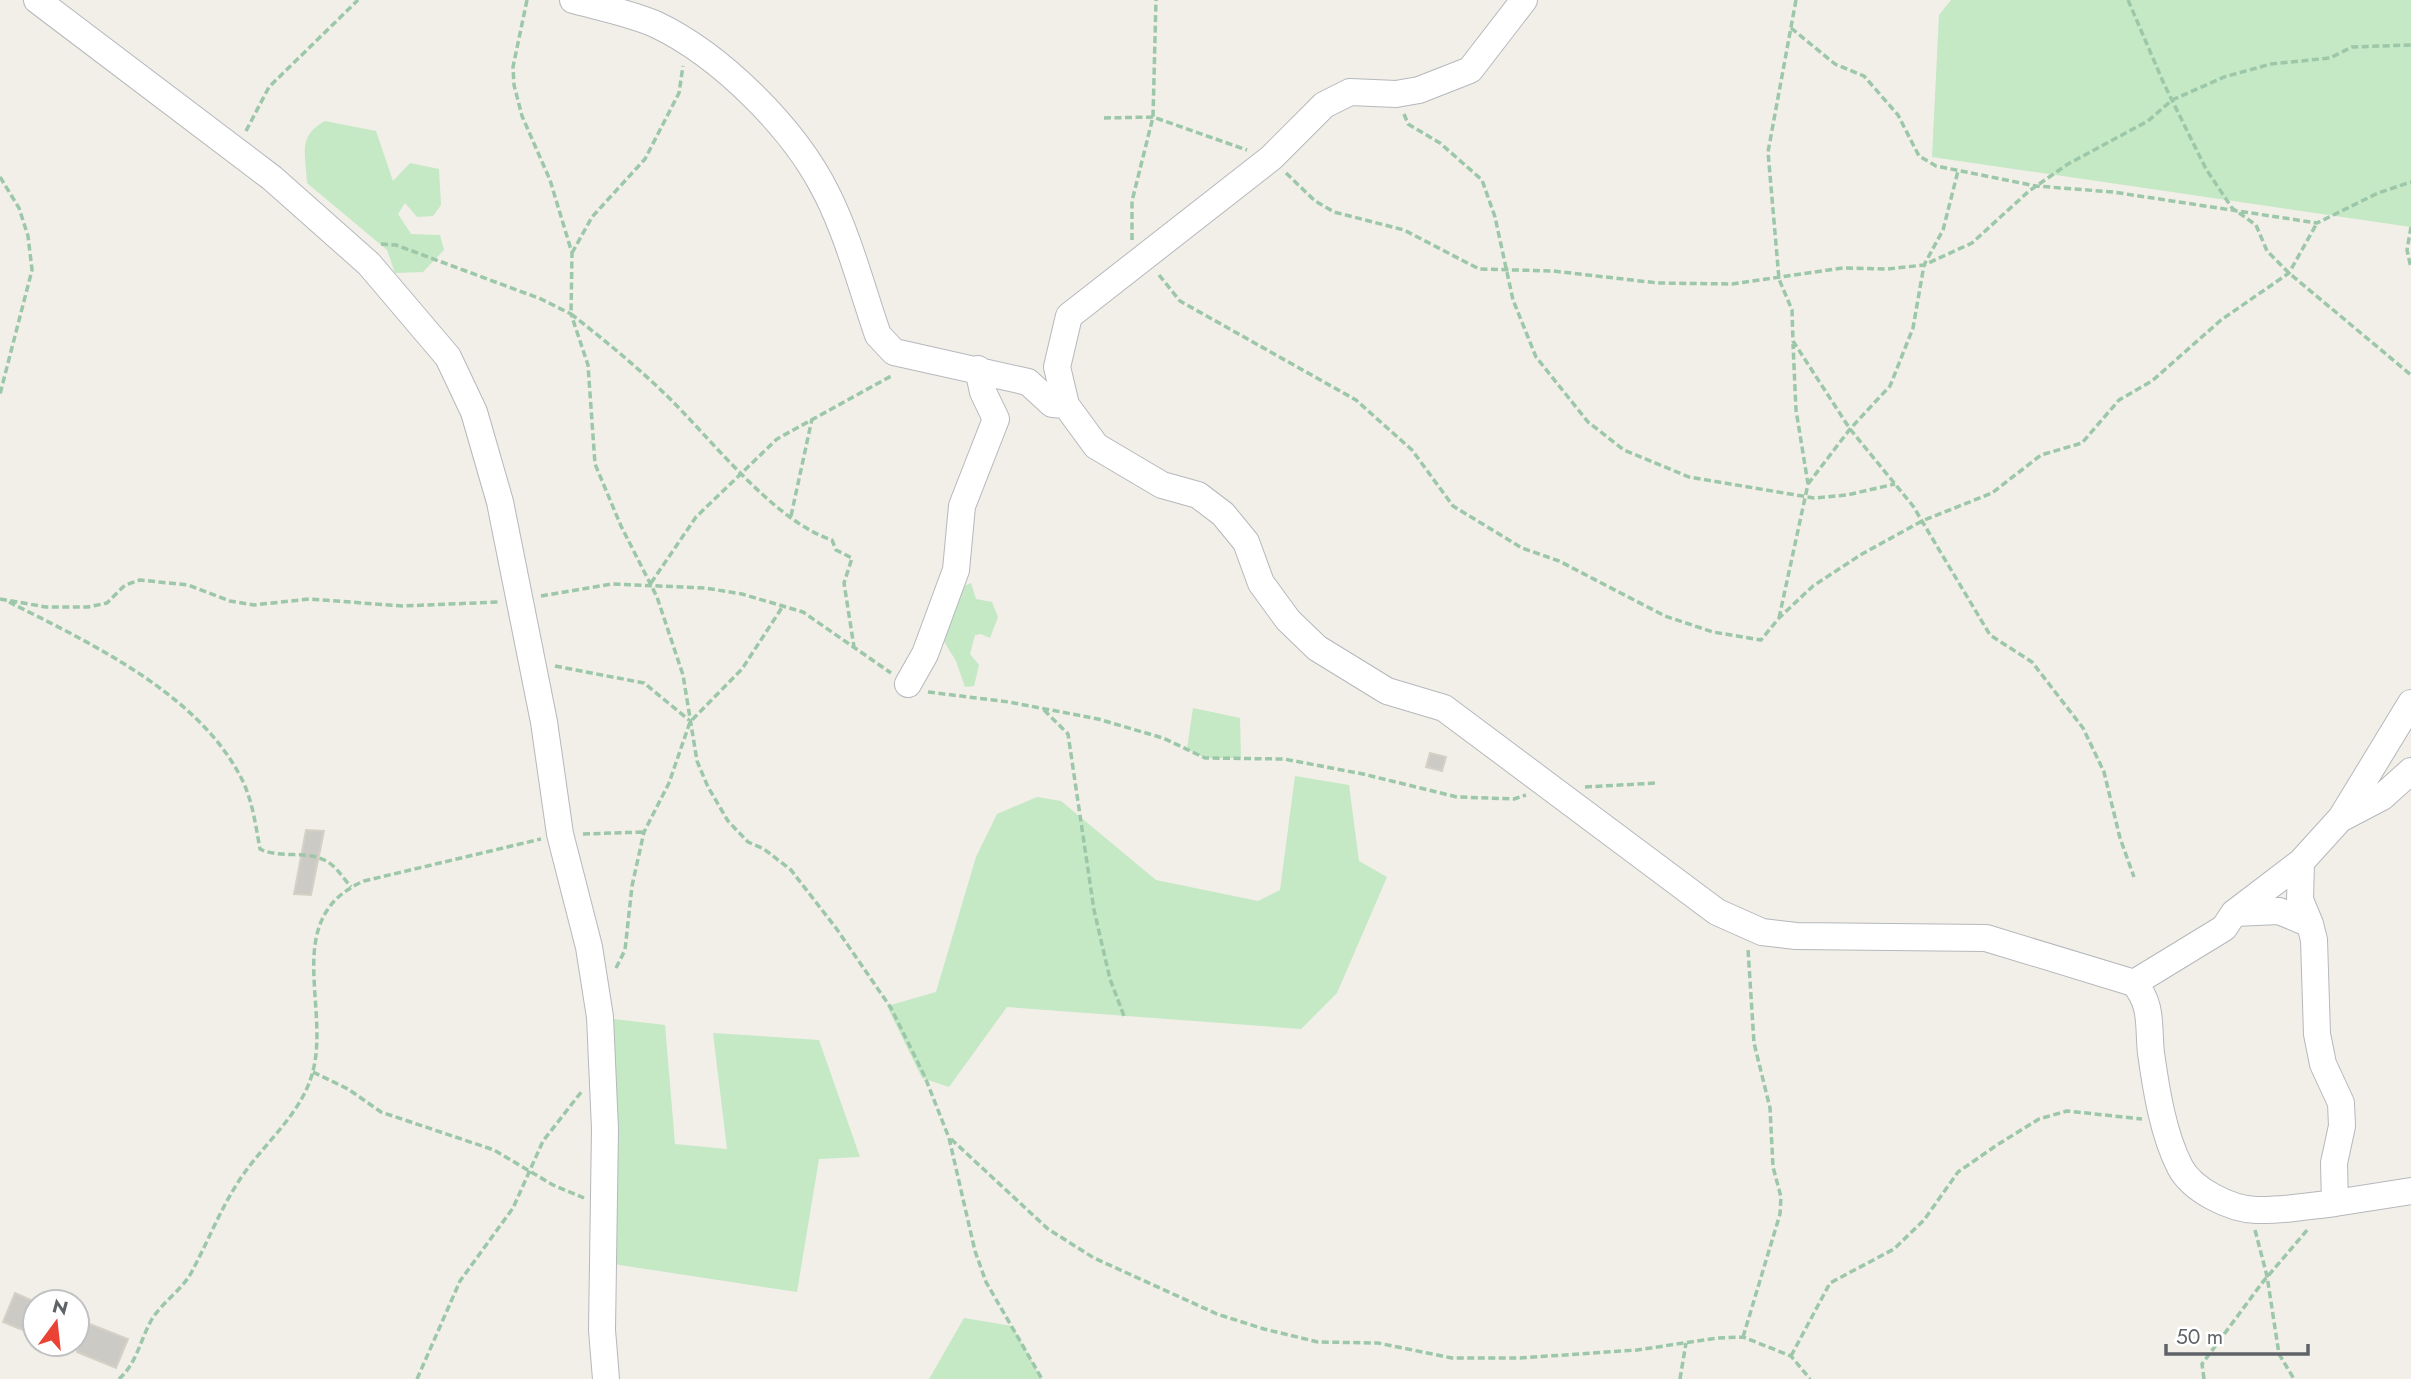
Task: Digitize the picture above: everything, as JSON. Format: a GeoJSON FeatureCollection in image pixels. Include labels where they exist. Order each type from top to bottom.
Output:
{"type":"FeatureCollection","features":[{"type":"Feature","properties":{"kind":"street"},"geometry":{"type":"LineString","coordinates":[[37,0],[272,178],[344,241],[394,292],[448,357],[474,412],[500,502],[544,722],[560,834],[589,947],[600,1017],[604,1209],[602,1330],[607,1379]]}},
{"type":"Feature","properties":{"kind":"street"},"geometry":{"type":"LineString","coordinates":[[573,0],[653,24],[687,43],[736,82],[792,136],[828,195],[878,335],[894,352],[1028,382],[1052,404],[1066,405]]}},
{"type":"Feature","properties":{"kind":"street"},"geometry":{"type":"LineString","coordinates":[[1524,0],[1470,70],[1419,90],[1396,94],[1350,92],[1324,105],[1271,158],[1138,250],[1069,316],[1057,367],[1066,405],[1096,446],[1162,485],[1198,495],[1223,514],[1246,542],[1261,583],[1288,620],[1317,648],[1387,691],[1412,696],[1444,708],[1717,912],[1762,932],[1796,936],[1986,938],[2134,983],[2145,995],[2150,1012],[2151,1051],[2165,1122],[2180,1167],[2193,1184],[2228,1203],[2253,1210],[2411,1191]]}},
{"type":"Feature","properties":{"kind":"street"},"geometry":{"type":"LineString","coordinates":[[908,684],[925,654],[956,570],[962,506],[996,419],[983,392],[978,369]]}},
{"type":"Feature","properties":{"kind":"street"},"geometry":{"type":"LineString","coordinates":[[2134,983],[2224,928],[2234,913],[2301,862],[2340,819],[2411,703]]}},
{"type":"Feature","properties":{"kind":"street"},"geometry":{"type":"LineString","coordinates":[[2340,819],[2382,797],[2411,771]]}},
{"type":"Feature","properties":{"kind":"street"},"geometry":{"type":"LineString","coordinates":[[2301,862],[2300,900],[2314,940],[2318,1034],[2323,1064],[2341,1103],[2342,1126],[2334,1163],[2336,1202]]}},
{"type":"Feature","properties":{"kind":"street"},"geometry":{"type":"LineString","coordinates":[[2234,913],[2279,911],[2310,924]]}},
{"type":"Feature","properties":{"kind":"path"},"geometry":{"type":"LineString","coordinates":[[235,151],[269,87],[358,0]]}},
{"type":"Feature","properties":{"kind":"path"},"geometry":{"type":"LineString","coordinates":[[527,0],[513,67],[514,85],[522,117],[550,180],[572,253],[571,314],[589,365],[595,464],[650,584],[684,675],[690,722],[701,769],[728,821],[748,842],[764,849],[790,870],[836,928],[891,1008],[925,1077],[949,1138],[975,1251],[986,1282],[1042,1379]]}},
{"type":"Feature","properties":{"kind":"path"},"geometry":{"type":"LineString","coordinates":[[1156,0],[1153,117],[1132,201],[1138,250],[1180,301],[1356,400],[1412,450],[1453,506],[1522,548],[1559,561],[1665,616],[1713,632],[1761,640],[1779,618],[1813,586],[1922,521],[1992,494],[2041,455],[2082,443],[2119,400],[2152,381],[2221,320],[2289,273],[2317,223],[2378,193],[2411,182]]}},
{"type":"Feature","properties":{"kind":"path"},"geometry":{"type":"LineString","coordinates":[[1779,618],[1808,484],[1796,410],[1792,310],[1779,279],[1768,152],[1796,0]]}},
{"type":"Feature","properties":{"kind":"path"},"geometry":{"type":"LineString","coordinates":[[2128,0],[2206,169],[2232,208],[2256,225],[2267,251],[2289,273],[2410,371]]}},
{"type":"Feature","properties":{"kind":"path"},"geometry":{"type":"LineString","coordinates":[[1791,28],[1835,64],[1864,76],[1898,115],[1919,156],[1937,166],[2036,186],[2232,208],[2317,223]]}},
{"type":"Feature","properties":{"kind":"path"},"geometry":{"type":"LineString","coordinates":[[572,253],[592,217],[645,159],[679,93],[687,43]]}},
{"type":"Feature","properties":{"kind":"path"},"geometry":{"type":"LineString","coordinates":[[1104,118],[1153,117],[1271,158],[1315,201],[1334,212],[1404,230],[1479,269],[1553,271],[1658,282],[1732,284],[1843,268],[1887,269],[1924,265],[1972,243],[2036,186],[2068,164],[2148,121],[2172,100],[2224,77],[2270,64],[2330,58],[2352,47],[2411,45]]}},
{"type":"Feature","properties":{"kind":"path"},"geometry":{"type":"LineString","coordinates":[[1396,94],[1408,124],[1440,143],[1482,180],[1495,217],[1504,270],[1513,300],[1536,357],[1588,422],[1623,450],[1689,477],[1807,496],[1847,495],[1895,484]]}},
{"type":"Feature","properties":{"kind":"path"},"geometry":{"type":"LineString","coordinates":[[1808,484],[1850,429],[1890,386],[1913,328],[1924,265],[1943,230],[1958,171]]}},
{"type":"Feature","properties":{"kind":"path"},"geometry":{"type":"LineString","coordinates":[[0,177],[19,208],[28,236],[32,270],[0,394]]}},
{"type":"Feature","properties":{"kind":"path"},"geometry":{"type":"LineString","coordinates":[[2411,227],[2407,250],[2411,268]]}},
{"type":"Feature","properties":{"kind":"path"},"geometry":{"type":"LineString","coordinates":[[344,241],[396,245],[541,299],[571,314],[664,393],[743,473],[791,516],[814,534],[832,540],[836,550],[852,558],[844,583],[847,622],[854,649]]}},
{"type":"Feature","properties":{"kind":"path"},"geometry":{"type":"LineString","coordinates":[[1793,341],[1850,429],[1922,521],[1990,635],[2032,662],[2083,728],[2104,772],[2120,838],[2134,877]]}},
{"type":"Feature","properties":{"kind":"path"},"geometry":{"type":"LineString","coordinates":[[650,584],[696,517],[777,439],[923,359]]}},
{"type":"Feature","properties":{"kind":"path"},"geometry":{"type":"LineString","coordinates":[[791,516],[812,419]]}},
{"type":"Feature","properties":{"kind":"path"},"geometry":{"type":"LineString","coordinates":[[1,598],[46,607],[88,607],[107,603],[125,585],[140,580],[188,585],[230,601],[254,605],[309,599],[403,606],[520,600],[612,584],[650,584],[742,594],[803,612],[854,649],[920,691],[1042,708],[1163,738],[1205,758],[1284,759],[1363,774],[1458,797],[1514,799],[1551,788],[1656,783]]}},
{"type":"Feature","properties":{"kind":"path"},"geometry":{"type":"LineString","coordinates":[[1,598],[103,650],[176,702],[211,735],[238,771],[251,801],[260,849],[269,853],[313,856],[330,863],[351,887]]}},
{"type":"Feature","properties":{"kind":"path"},"geometry":{"type":"LineString","coordinates":[[614,970],[625,950],[632,886],[644,832],[669,783],[690,722],[742,669],[783,606]]}},
{"type":"Feature","properties":{"kind":"path"},"geometry":{"type":"LineString","coordinates":[[532,663],[645,682],[690,722]]}},
{"type":"Feature","properties":{"kind":"path"},"geometry":{"type":"LineString","coordinates":[[1042,708],[1068,734],[1094,911],[1110,979],[1124,1016]]}},
{"type":"Feature","properties":{"kind":"path"},"geometry":{"type":"LineString","coordinates":[[119,1379],[137,1354],[153,1318],[189,1277],[225,1200],[285,1124],[313,1072],[318,1032],[312,968],[317,931],[324,912],[351,887],[560,834],[644,832]]}},
{"type":"Feature","properties":{"kind":"path"},"geometry":{"type":"LineString","coordinates":[[1743,1337],[1780,1214],[1781,1197],[1773,1167],[1770,1108],[1755,1043],[1746,925]]}},
{"type":"Feature","properties":{"kind":"path"},"geometry":{"type":"LineString","coordinates":[[418,1379],[460,1281],[513,1208],[543,1141],[603,1064]]}},
{"type":"Feature","properties":{"kind":"path"},"geometry":{"type":"LineString","coordinates":[[313,1072],[348,1089],[381,1112],[494,1150],[531,1169],[554,1185],[604,1209]]}},
{"type":"Feature","properties":{"kind":"path"},"geometry":{"type":"LineString","coordinates":[[1791,1356],[1830,1283],[1894,1249],[1924,1220],[1958,1172],[1997,1145],[2039,1119],[2067,1111],[2165,1122]]}},
{"type":"Feature","properties":{"kind":"path"},"geometry":{"type":"LineString","coordinates":[[949,1138],[1048,1229],[1094,1258],[1217,1314],[1264,1329],[1318,1342],[1378,1343],[1452,1358],[1520,1358],[1743,1337],[1791,1356],[1810,1379]]}},
{"type":"Feature","properties":{"kind":"path"},"geometry":{"type":"LineString","coordinates":[[2253,1210],[2279,1354],[2294,1379]]}},
{"type":"Feature","properties":{"kind":"path"},"geometry":{"type":"LineString","coordinates":[[2204,1379],[2202,1364],[2267,1276],[2309,1228]]}},
{"type":"Feature","properties":{"kind":"path"},"geometry":{"type":"LineString","coordinates":[[1680,1379],[1686,1343]]}},
{"type":"Feature","properties":{"kind":"green space"},"geometry":{"type":"Polygon","coordinates":[[[1951,0],[2411,0],[2411,227],[1932,157],[1939,15],[1951,0]]]}},
{"type":"Feature","properties":{"kind":"green space"},"geometry":{"type":"Polygon","coordinates":[[[325,121],[376,131],[393,181],[410,163],[439,169],[441,205],[433,216],[417,217],[405,203],[398,214],[411,234],[440,235],[444,250],[423,272],[395,273],[387,250],[307,183],[307,140],[310,133],[325,121]]]}},
{"type":"Feature","properties":{"kind":"green space"},"geometry":{"type":"Polygon","coordinates":[[[971,583],[976,599],[992,602],[998,617],[990,638],[981,634],[975,635],[970,654],[979,665],[974,686],[965,687],[956,661],[940,635],[953,591],[971,583]]]}},
{"type":"Feature","properties":{"kind":"green space"},"geometry":{"type":"Polygon","coordinates":[[[1193,708],[1240,718],[1241,758],[1205,758],[1187,749],[1193,708]]]}},
{"type":"Feature","properties":{"kind":"green space"},"geometry":{"type":"Polygon","coordinates":[[[1295,776],[1349,785],[1359,861],[1387,877],[1337,993],[1301,1029],[1007,1007],[949,1087],[922,1078],[887,1006],[936,992],[976,857],[997,814],[1037,797],[1061,801],[1156,880],[1258,901],[1280,890],[1295,776]]]}},
{"type":"Feature","properties":{"kind":"green space"},"geometry":{"type":"Polygon","coordinates":[[[605,1018],[665,1025],[675,1144],[727,1149],[713,1033],[819,1040],[860,1157],[819,1159],[797,1292],[613,1264],[605,1018]]]}},
{"type":"Feature","properties":{"kind":"green space"},"geometry":{"type":"Polygon","coordinates":[[[964,1318],[1012,1326],[1042,1379],[929,1379],[964,1318]]]}},
{"type":"Feature","properties":{"kind":"building"},"geometry":{"type":"Polygon","coordinates":[[[1430,753],[1446,757],[1442,771],[1426,767],[1430,753]]]}},
{"type":"Feature","properties":{"kind":"building"},"geometry":{"type":"Polygon","coordinates":[[[306,830],[324,831],[311,895],[294,894],[306,830]]]}},
{"type":"Feature","properties":{"kind":"building"},"geometry":{"type":"Polygon","coordinates":[[[15,1293],[21,1296],[21,1329],[3,1322],[15,1293]]]}},
{"type":"Feature","properties":{"kind":"building"},"geometry":{"type":"Polygon","coordinates":[[[91,1324],[128,1339],[116,1368],[91,1358],[91,1324]]]}}]}
